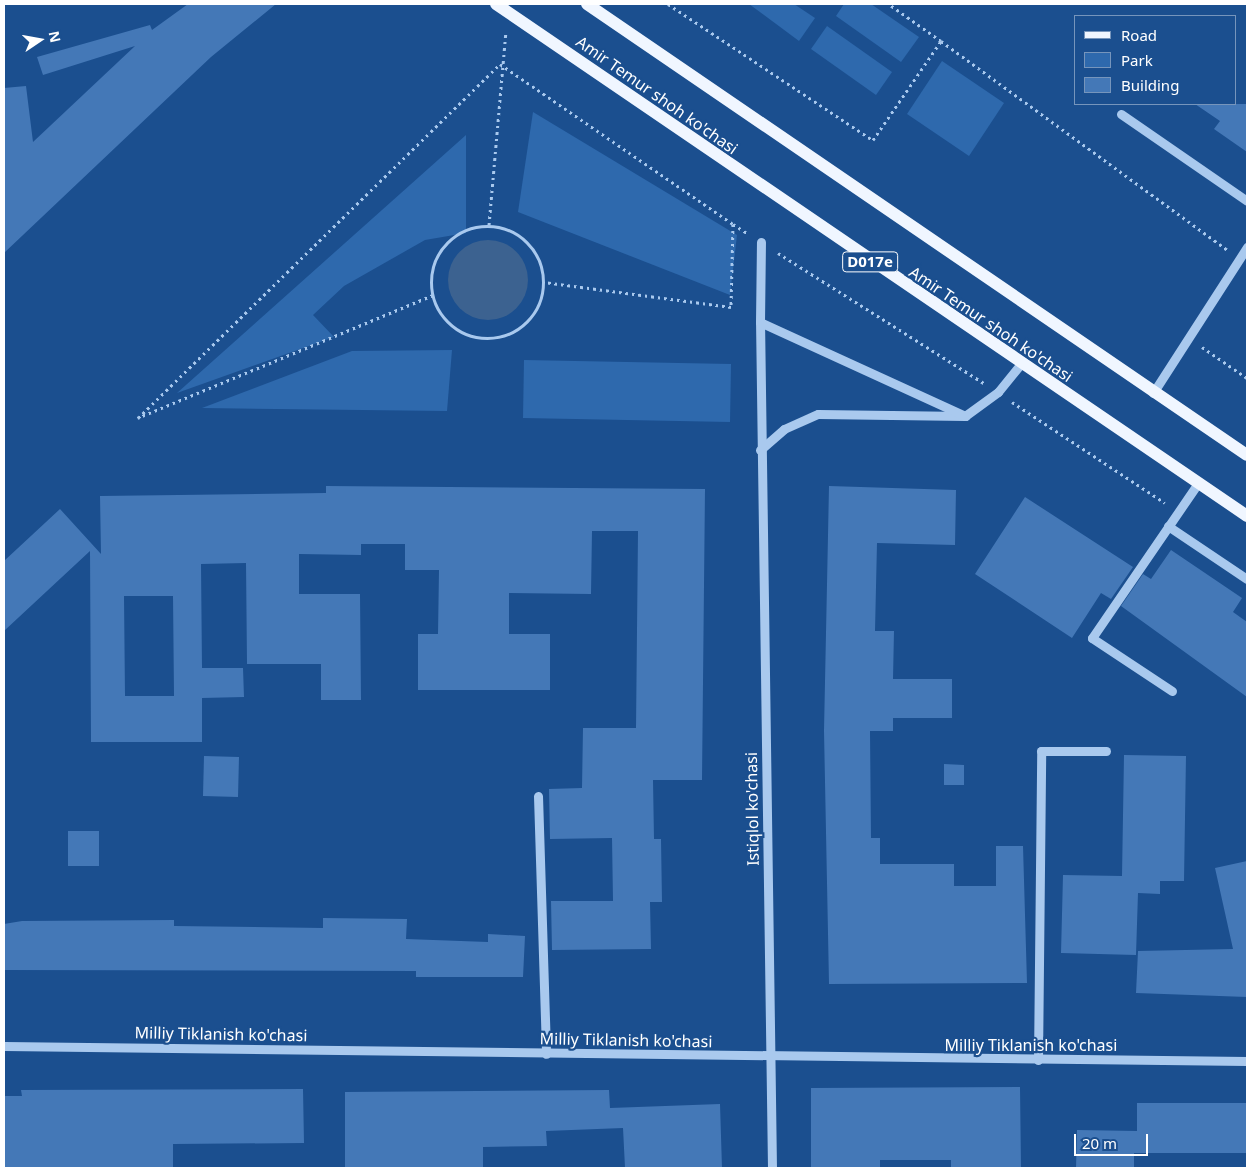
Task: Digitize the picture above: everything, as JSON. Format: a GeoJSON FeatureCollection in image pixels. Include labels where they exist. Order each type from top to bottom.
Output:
{"type":"FeatureCollection","features":[{"type":"Feature","properties":{"kind":"main road","name":"Amir Temur shoh ko'chasi"},"geometry":{"type":"LineString","coordinates":[[496,4],[1020,365],[1247,516]]}},
{"type":"Feature","properties":{"kind":"main road"},"geometry":{"type":"LineString","coordinates":[[588,4],[1247,455]]}},
{"type":"Feature","properties":{"kind":"street"},"geometry":{"type":"LineString","coordinates":[[1121,114],[1247,200]]}},
{"type":"Feature","properties":{"kind":"street","name":"Istiqlol ko'chasi"},"geometry":{"type":"LineString","coordinates":[[761,242],[760,450],[772,1058],[772,1168]]}},
{"type":"Feature","properties":{"kind":"street"},"geometry":{"type":"LineString","coordinates":[[1154,393],[1247,247]]}},
{"type":"Feature","properties":{"kind":"street"},"geometry":{"type":"LineString","coordinates":[[760,322],[965,416]]}},
{"type":"Feature","properties":{"kind":"street"},"geometry":{"type":"LineString","coordinates":[[760,450],[784,429],[818,414],[965,416],[998,392],[1020,365]]}},
{"type":"Feature","properties":{"kind":"street"},"geometry":{"type":"LineString","coordinates":[[1172,691],[1092,638],[1198,483]]}},
{"type":"Feature","properties":{"kind":"street"},"geometry":{"type":"LineString","coordinates":[[1168,526],[1247,579]]}},
{"type":"Feature","properties":{"kind":"street"},"geometry":{"type":"LineString","coordinates":[[1038,1060],[1041,751],[1106,751]]}},
{"type":"Feature","properties":{"kind":"street"},"geometry":{"type":"LineString","coordinates":[[538,796],[546,1054]]}},
{"type":"Feature","properties":{"kind":"street","name":"Milliy Tiklanish ko'chasi"},"geometry":{"type":"LineString","coordinates":[[4,1046],[772,1058],[1247,1061]]}},
{"type":"Feature","properties":{"kind":"path"},"geometry":{"type":"LineString","coordinates":[[668,4],[873,140],[942,40]]}},
{"type":"Feature","properties":{"kind":"path"},"geometry":{"type":"LineString","coordinates":[[889,4],[942,40],[1240,258]]}},
{"type":"Feature","properties":{"kind":"path"},"geometry":{"type":"LineString","coordinates":[[489,225],[500,64],[507,30],[500,24]]}},
{"type":"Feature","properties":{"kind":"path"},"geometry":{"type":"LineString","coordinates":[[500,64],[732,224],[731,307],[544,282]]}},
{"type":"Feature","properties":{"kind":"path"},"geometry":{"type":"LineString","coordinates":[[433,295],[138,418],[500,64]]}},
{"type":"Feature","properties":{"kind":"path"},"geometry":{"type":"LineString","coordinates":[[489,225],[521,237],[541,265],[544,282],[532,316],[503,336],[468,334],[452,325],[433,295],[435,261],[443,246],[456,234],[489,225]]}},
{"type":"Feature","properties":{"kind":"path"},"geometry":{"type":"LineString","coordinates":[[1189,338],[1247,378]]}},
{"type":"Feature","properties":{"kind":"green space"},"geometry":{"type":"Polygon","coordinates":[[[749,4],[794,4],[815,18],[799,41],[749,4]]]}},
{"type":"Feature","properties":{"kind":"green space"},"geometry":{"type":"Polygon","coordinates":[[[844,4],[871,4],[919,37],[901,62],[836,16],[844,4]]]}},
{"type":"Feature","properties":{"kind":"green space"},"geometry":{"type":"Polygon","coordinates":[[[827,26],[892,72],[876,95],[811,49],[827,26]]]}},
{"type":"Feature","properties":{"kind":"green space"},"geometry":{"type":"Polygon","coordinates":[[[942,61],[1004,103],[969,156],[907,114],[942,61]]]}},
{"type":"Feature","properties":{"kind":"green space"},"geometry":{"type":"Polygon","coordinates":[[[533,112],[737,235],[730,295],[518,212],[533,112]]]}},
{"type":"Feature","properties":{"kind":"green space"},"geometry":{"type":"Polygon","coordinates":[[[466,135],[466,233],[425,240],[344,286],[313,315],[334,337],[177,393],[466,135]]]}},
{"type":"Feature","properties":{"kind":"green space"},"geometry":{"type":"Polygon","coordinates":[[[452,350],[447,411],[202,408],[352,351],[452,350]]]}},
{"type":"Feature","properties":{"kind":"green space"},"geometry":{"type":"Polygon","coordinates":[[[524,360],[731,364],[730,422],[523,418],[524,360]]]}},
{"type":"Feature","properties":{"kind":"shaded area"},"geometry":{"type":"Polygon","coordinates":[[[488,240],[503,243],[516,252],[525,265],[528,280],[525,295],[516,308],[503,317],[488,320],[473,317],[460,308],[451,295],[448,280],[451,265],[460,252],[473,243],[488,240]]]}},
{"type":"Feature","properties":{"kind":"building"},"geometry":{"type":"Polygon","coordinates":[[[188,4],[276,4],[211,57],[4,253],[4,88],[26,86],[33,142],[135,46],[43,75],[37,57],[150,25],[152,30],[188,4]]]}},
{"type":"Feature","properties":{"kind":"building"},"geometry":{"type":"Polygon","coordinates":[[[1247,104],[1247,152],[1214,129],[1220,121],[1196,105],[1247,104]]]}},
{"type":"Feature","properties":{"kind":"building"},"geometry":{"type":"Polygon","coordinates":[[[326,486],[705,489],[702,780],[653,780],[654,839],[661,839],[662,902],[650,902],[651,949],[552,950],[551,901],[613,901],[612,838],[550,839],[549,789],[582,788],[583,728],[636,728],[638,531],[592,531],[591,594],[509,593],[509,634],[550,634],[550,690],[418,690],[418,634],[438,634],[439,570],[405,570],[405,544],[361,544],[361,555],[299,554],[299,594],[360,594],[361,700],[321,700],[321,664],[247,664],[246,563],[201,564],[202,668],[243,668],[244,697],[202,698],[202,742],[91,742],[90,551],[4,631],[4,561],[60,509],[101,554],[100,496],[326,493],[326,486]],[[124,596],[125,696],[174,696],[173,596],[124,596]]]}},
{"type":"Feature","properties":{"kind":"building"},"geometry":{"type":"Polygon","coordinates":[[[829,486],[956,490],[955,545],[877,543],[875,631],[894,631],[893,679],[952,679],[952,718],[893,718],[893,731],[870,731],[871,838],[880,838],[880,864],[954,864],[954,886],[996,886],[996,846],[1023,846],[1027,983],[829,984],[824,731],[829,486]]]}},
{"type":"Feature","properties":{"kind":"building"},"geometry":{"type":"Polygon","coordinates":[[[1025,497],[1133,567],[1111,599],[1101,593],[1072,638],[975,574],[1025,497]]]}},
{"type":"Feature","properties":{"kind":"building"},"geometry":{"type":"Polygon","coordinates":[[[1171,550],[1242,598],[1233,612],[1247,622],[1247,697],[1121,606],[1143,574],[1151,579],[1171,550]]]}},
{"type":"Feature","properties":{"kind":"building"},"geometry":{"type":"Polygon","coordinates":[[[1124,755],[1186,756],[1184,881],[1160,881],[1160,894],[1138,893],[1136,955],[1061,953],[1063,875],[1122,876],[1124,755]]]}},
{"type":"Feature","properties":{"kind":"building"},"geometry":{"type":"Polygon","coordinates":[[[204,756],[239,757],[238,797],[203,796],[204,756]]]}},
{"type":"Feature","properties":{"kind":"building"},"geometry":{"type":"Polygon","coordinates":[[[944,764],[964,765],[964,785],[944,785],[944,764]]]}},
{"type":"Feature","properties":{"kind":"building"},"geometry":{"type":"Polygon","coordinates":[[[68,831],[99,831],[99,866],[68,866],[68,831]]]}},
{"type":"Feature","properties":{"kind":"building"},"geometry":{"type":"Polygon","coordinates":[[[1247,861],[1247,997],[1136,993],[1138,951],[1233,949],[1215,868],[1247,861]]]}},
{"type":"Feature","properties":{"kind":"building"},"geometry":{"type":"Polygon","coordinates":[[[323,918],[407,919],[406,939],[488,942],[488,934],[525,936],[523,977],[416,977],[416,971],[4,970],[4,924],[22,921],[174,920],[174,926],[323,928],[323,918]]]}},
{"type":"Feature","properties":{"kind":"building"},"geometry":{"type":"Polygon","coordinates":[[[1020,1087],[1021,1168],[951,1168],[951,1160],[880,1160],[880,1168],[811,1168],[811,1088],[1020,1087]]]}},
{"type":"Feature","properties":{"kind":"building"},"geometry":{"type":"Polygon","coordinates":[[[303,1089],[304,1143],[173,1144],[173,1168],[4,1168],[4,1096],[22,1096],[21,1090],[303,1089]]]}},
{"type":"Feature","properties":{"kind":"building"},"geometry":{"type":"Polygon","coordinates":[[[609,1090],[610,1108],[720,1104],[722,1168],[625,1168],[623,1128],[546,1131],[547,1146],[483,1147],[483,1168],[345,1168],[345,1092],[609,1090]]]}},
{"type":"Feature","properties":{"kind":"building"},"geometry":{"type":"Polygon","coordinates":[[[1137,1103],[1247,1103],[1247,1153],[1134,1153],[1134,1168],[1076,1168],[1077,1130],[1137,1131],[1137,1103]]]}}]}
